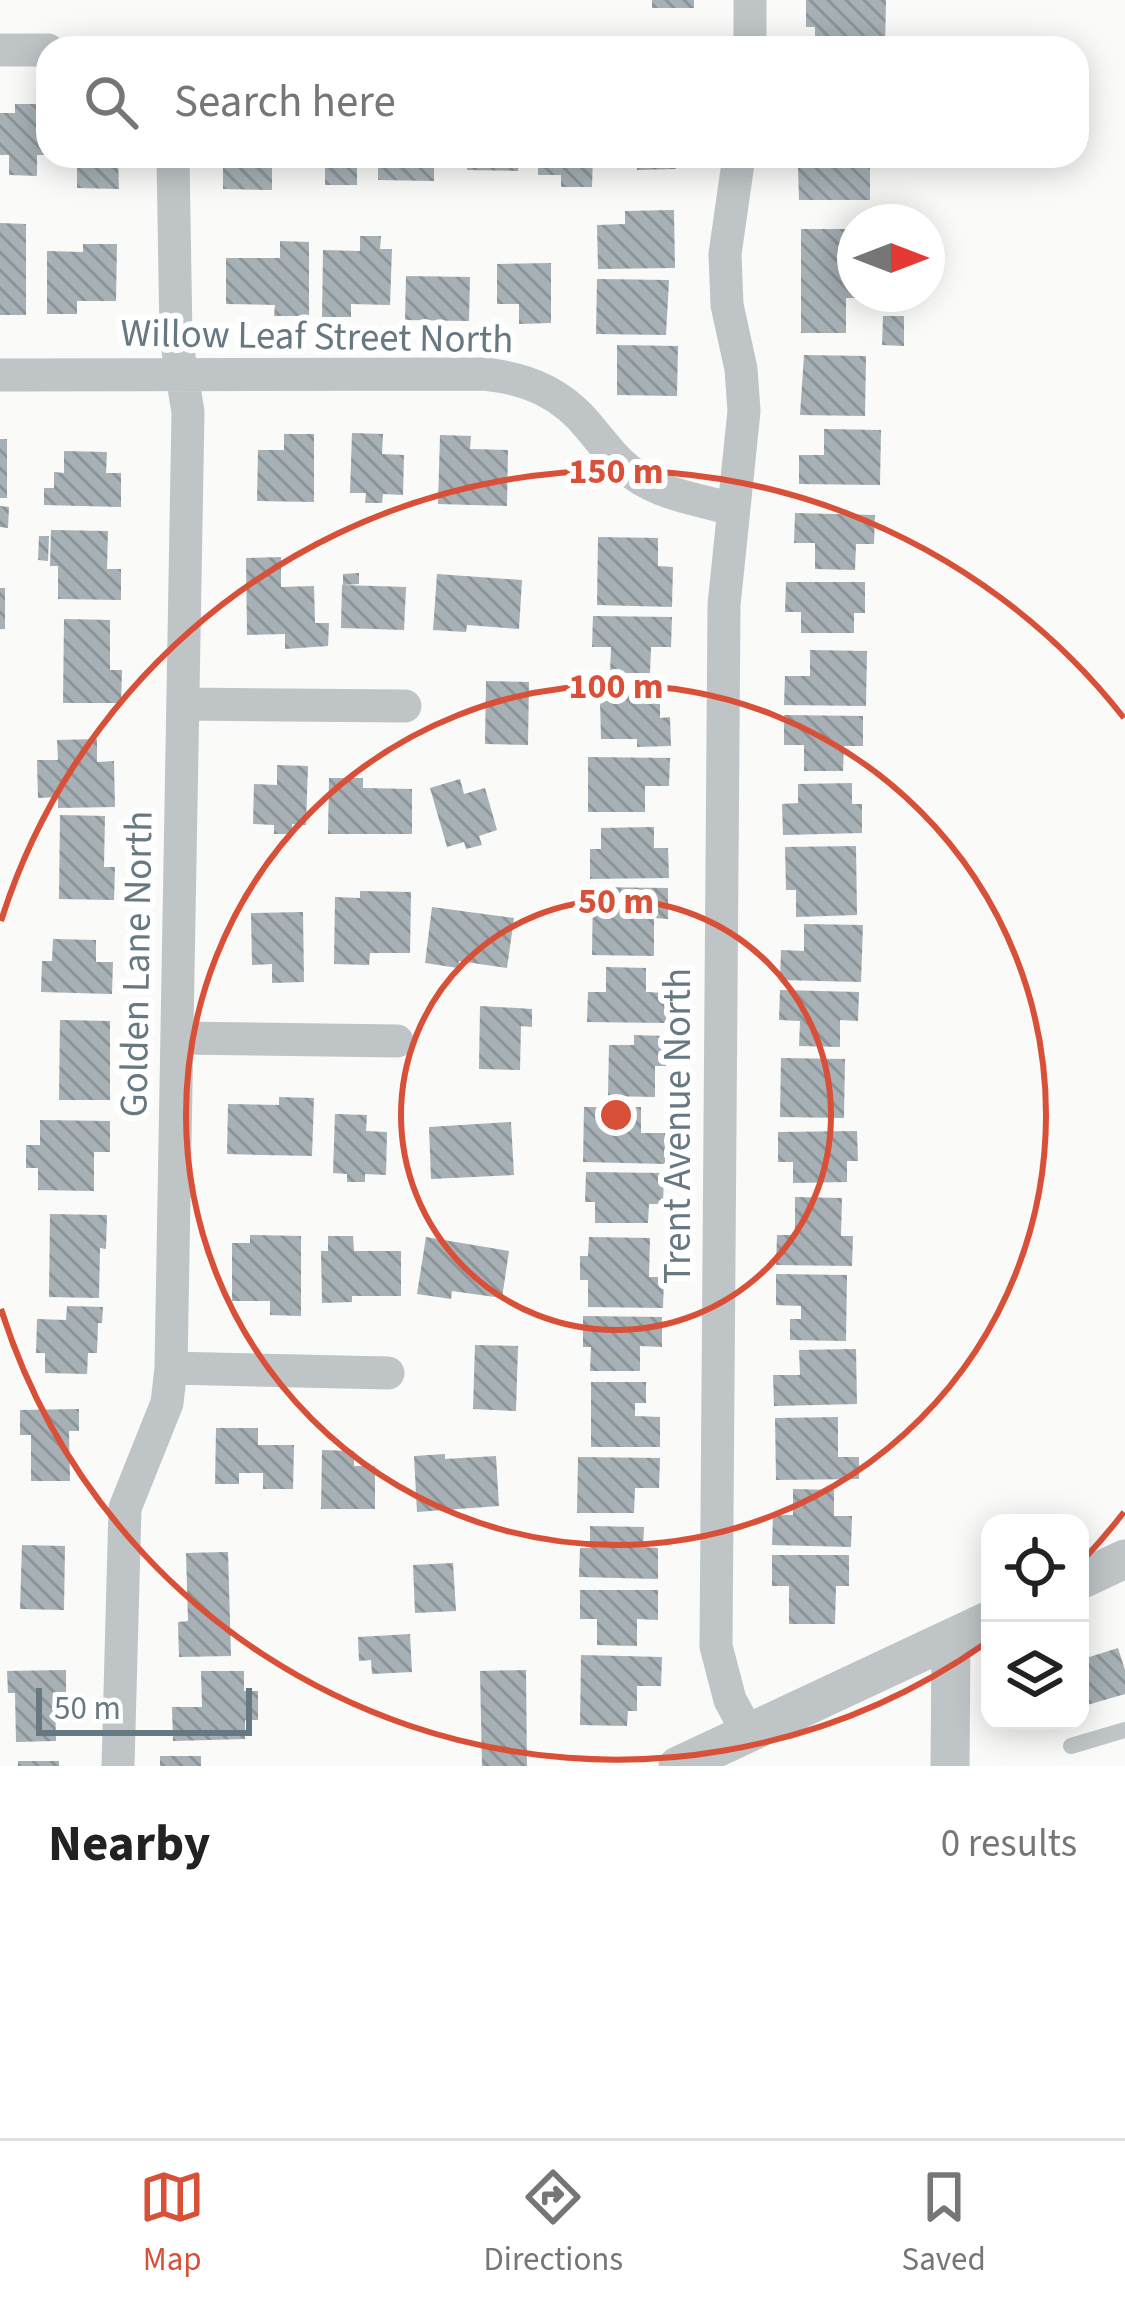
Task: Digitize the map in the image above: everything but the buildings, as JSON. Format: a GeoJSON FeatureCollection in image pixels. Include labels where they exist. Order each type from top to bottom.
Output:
{"type":"FeatureCollection","features":[{"type":"Feature","properties":{"kind":"street"},"geometry":{"type":"LineString","coordinates":[[750,0],[750,36]]}},
{"type":"Feature","properties":{"kind":"street"},"geometry":{"type":"LineString","coordinates":[[0,50],[36,50]]}},
{"type":"Feature","properties":{"kind":"street","name":"Golden Lane North"},"geometry":{"type":"LineString","coordinates":[[118,1766],[125,1508],[167,1403],[171,1368],[188,412],[176,338],[173,168]]}},
{"type":"Feature","properties":{"kind":"street","name":"Trent Avenue North"},"geometry":{"type":"LineString","coordinates":[[737,168],[725,254],[727,305],[741,369],[744,411],[724,605],[716,1646],[730,1700],[748,1733]]}},
{"type":"Feature","properties":{"kind":"street","name":"Willow Leaf Street North"},"geometry":{"type":"LineString","coordinates":[[0,376],[485,374],[517,378],[568,404],[634,475],[657,487],[733,508]]}},
{"type":"Feature","properties":{"kind":"street"},"geometry":{"type":"LineString","coordinates":[[184,704],[405,706]]}},
{"type":"Feature","properties":{"kind":"street"},"geometry":{"type":"LineString","coordinates":[[177,1038],[397,1041]]}},
{"type":"Feature","properties":{"kind":"street"},"geometry":{"type":"LineString","coordinates":[[171,1368],[388,1373]]}},
{"type":"Feature","properties":{"kind":"street"},"geometry":{"type":"LineString","coordinates":[[1089,1576],[1125,1559]]}},
{"type":"Feature","properties":{"kind":"street"},"geometry":{"type":"LineString","coordinates":[[678,1766],[986,1622]]}},
{"type":"Feature","properties":{"kind":"street"},"geometry":{"type":"LineString","coordinates":[[950,1766],[951,1638]]}},
{"type":"Feature","properties":{"kind":"lane"},"geometry":{"type":"LineString","coordinates":[[1071,1746],[1125,1730]]}}]}
